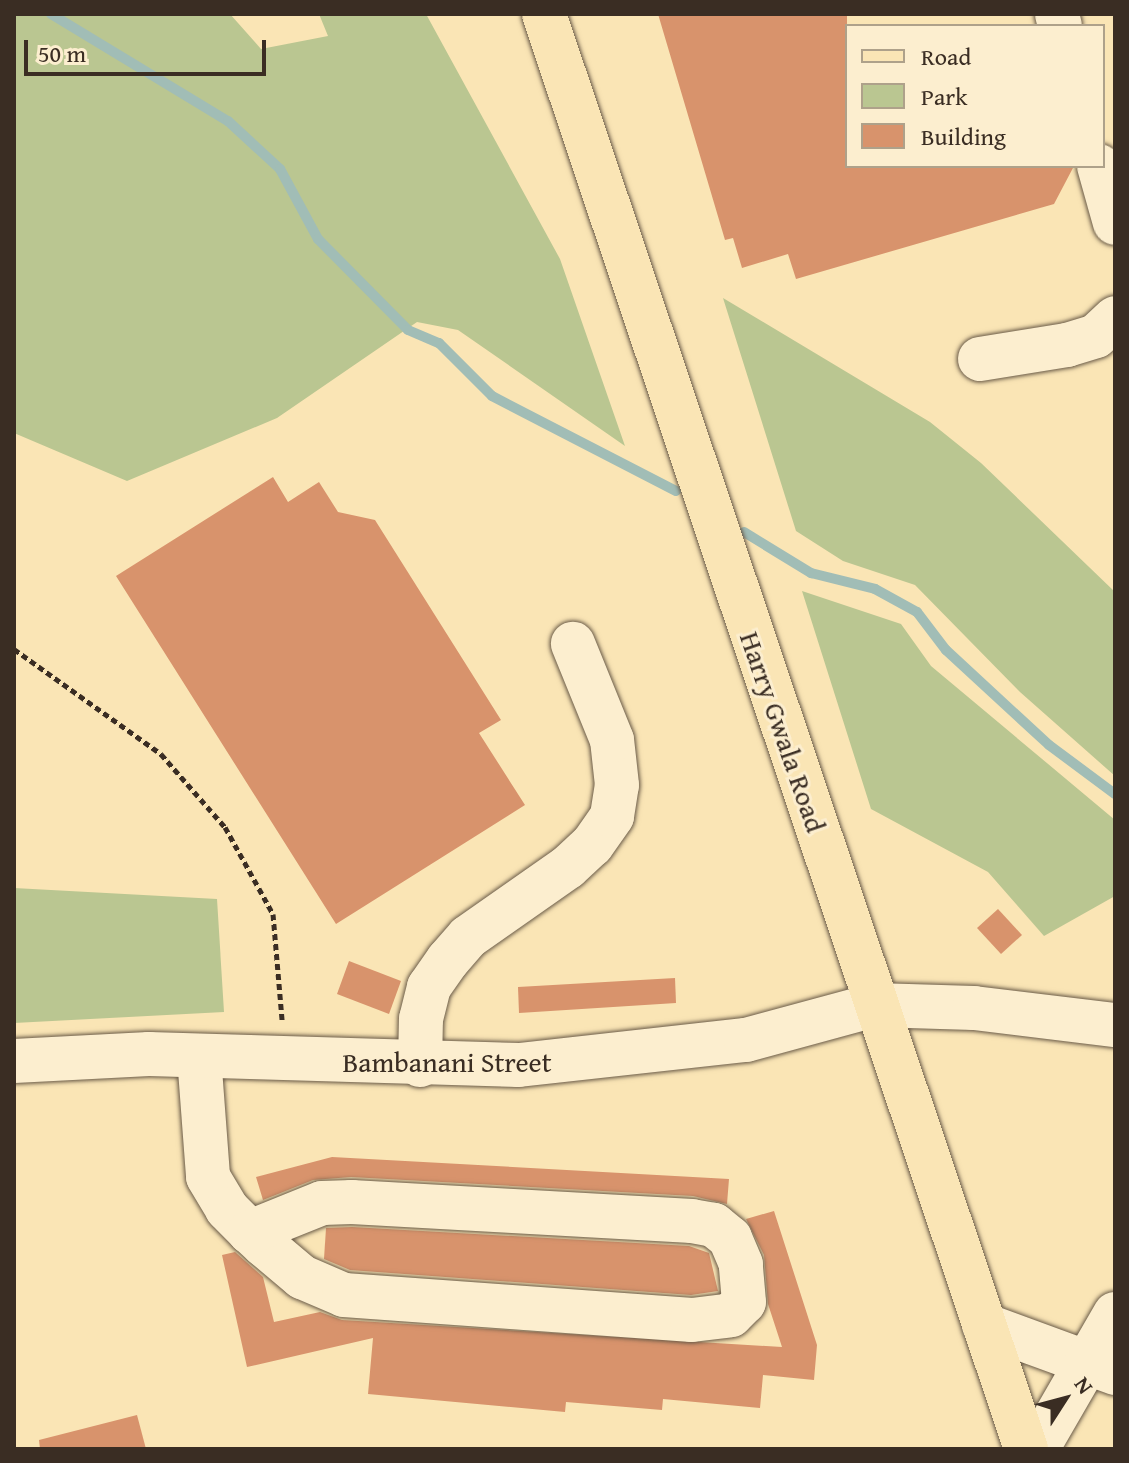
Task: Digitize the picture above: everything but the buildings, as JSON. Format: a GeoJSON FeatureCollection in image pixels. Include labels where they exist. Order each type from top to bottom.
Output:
{"type":"FeatureCollection","features":[{"type":"Feature","properties":{"kind":"main road","name":"Harry Gwala Road"},"geometry":{"type":"LineString","coordinates":[[544,14],[1026,1449]]}},
{"type":"Feature","properties":{"kind":"street"},"geometry":{"type":"LineString","coordinates":[[1100,168],[1115,223]]}},
{"type":"Feature","properties":{"kind":"street"},"geometry":{"type":"LineString","coordinates":[[980,359],[1067,345],[1096,336],[1115,318]]}},
{"type":"Feature","properties":{"kind":"street"},"geometry":{"type":"LineString","coordinates":[[420,1065],[421,1019],[429,987],[448,960],[468,937],[584,852],[612,816],[617,785],[612,740],[573,644]]}},
{"type":"Feature","properties":{"kind":"street"},"geometry":{"type":"LineString","coordinates":[[875,1005],[974,1008],[1115,1025]]}},
{"type":"Feature","properties":{"kind":"street","name":"Bambanani Street"},"geometry":{"type":"LineString","coordinates":[[14,1061],[73,1055],[199,1056],[420,1065],[597,1060],[731,1042],[818,1024],[875,1005]]}},
{"type":"Feature","properties":{"kind":"street"},"geometry":{"type":"LineString","coordinates":[[199,1056],[208,1177],[227,1209],[250,1232],[302,1277],[344,1295],[692,1320],[731,1315],[744,1302],[741,1264],[730,1238],[714,1225],[692,1221],[352,1202],[322,1203],[250,1232]]}},
{"type":"Feature","properties":{"kind":"street"},"geometry":{"type":"LineString","coordinates":[[1037,1449],[1101,1366],[1115,1314]]}},
{"type":"Feature","properties":{"kind":"street"},"geometry":{"type":"LineString","coordinates":[[984,1325],[1101,1366]]}},
{"type":"Feature","properties":{"kind":"path"},"geometry":{"type":"LineString","coordinates":[[14,649],[161,754],[225,827],[273,914],[285,1060]]}},
{"type":"Feature","properties":{"kind":"green space"},"geometry":{"type":"Polygon","coordinates":[[[14,14],[230,14],[261,49],[328,36],[319,14],[426,14],[560,259],[625,446],[458,330],[417,322],[277,418],[127,481],[14,433],[14,14]]]}},
{"type":"Feature","properties":{"kind":"green space"},"geometry":{"type":"Polygon","coordinates":[[[723,298],[930,422],[981,463],[1115,592],[1115,776],[1020,692],[915,585],[843,561],[796,531],[723,298]]]}},
{"type":"Feature","properties":{"kind":"green space"},"geometry":{"type":"Polygon","coordinates":[[[802,591],[901,624],[931,666],[1115,820],[1115,896],[1044,936],[988,872],[871,809],[802,591]]]}},
{"type":"Feature","properties":{"kind":"green space"},"geometry":{"type":"Polygon","coordinates":[[[14,888],[217,899],[224,1012],[14,1023],[14,888]]]}},
{"type":"Feature","properties":{"kind":"waterway"},"geometry":{"type":"LineString","coordinates":[[51,14],[228,121],[280,169],[318,239],[408,330],[439,343],[492,396],[676,491]]}},
{"type":"Feature","properties":{"kind":"waterway"},"geometry":{"type":"LineString","coordinates":[[744,532],[811,573],[875,589],[917,612],[946,650],[1049,745],[1115,794]]}}]}
